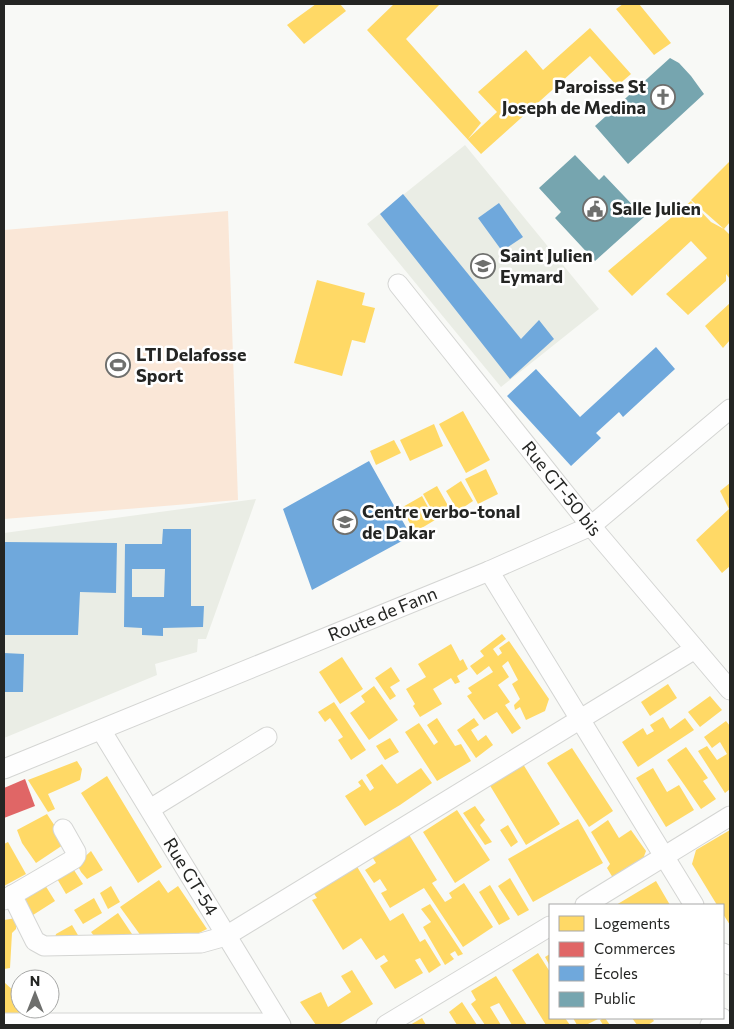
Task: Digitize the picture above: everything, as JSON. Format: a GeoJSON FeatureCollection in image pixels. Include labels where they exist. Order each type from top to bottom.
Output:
{"type":"FeatureCollection","features":[{"type":"Feature","properties":{"kind":"street","name":"Rue GT-50 bis"},"geometry":{"type":"LineString","coordinates":[[398,284],[591,526],[730,690]]}},
{"type":"Feature","properties":{"kind":"street","name":"Route de Fann"},"geometry":{"type":"LineString","coordinates":[[4,770],[489,571],[591,526],[730,409]]}},
{"type":"Feature","properties":{"kind":"street"},"geometry":{"type":"LineString","coordinates":[[489,571],[693,904]]}},
{"type":"Feature","properties":{"kind":"street"},"geometry":{"type":"LineString","coordinates":[[63,829],[76,852],[74,859],[8,897],[35,941],[44,946],[201,943],[226,936],[695,649]]}},
{"type":"Feature","properties":{"kind":"street","name":"Rue GT-54"},"geometry":{"type":"LineString","coordinates":[[101,730],[280,1024]]}},
{"type":"Feature","properties":{"kind":"street"},"geometry":{"type":"LineString","coordinates":[[150,810],[267,737]]}},
{"type":"Feature","properties":{"kind":"street"},"geometry":{"type":"LineString","coordinates":[[587,904],[730,816]]}},
{"type":"Feature","properties":{"kind":"street"},"geometry":{"type":"LineString","coordinates":[[386,1025],[549,927]]}},
{"type":"Feature","properties":{"kind":"street"},"geometry":{"type":"LineString","coordinates":[[724,954],[730,965]]}},
{"type":"Feature","properties":{"kind":"street"},"geometry":{"type":"LineString","coordinates":[[4,1023],[280,1024]]}},
{"type":"Feature","properties":{"kind":"shaded area","name":"Saint Julien Eymard"},"geometry":{"type":"Polygon","coordinates":[[[465,145],[599,309],[501,387],[367,224],[465,145]]]}},
{"type":"Feature","properties":{"kind":"shaded area","name":"LTI Delafosse Sport"},"geometry":{"type":"Polygon","coordinates":[[[228,211],[238,500],[4,519],[4,230],[228,211]]]}},
{"type":"Feature","properties":{"kind":"shaded area"},"geometry":{"type":"Polygon","coordinates":[[[256,499],[206,639],[198,639],[197,652],[155,664],[157,675],[4,738],[4,533],[256,499]]]}},
{"type":"Feature","properties":{"kind":"building: Logements"},"geometry":{"type":"Polygon","coordinates":[[[316,4],[340,4],[346,11],[304,44],[287,25],[316,4]]]}},
{"type":"Feature","properties":{"kind":"building: Logements"},"geometry":{"type":"Polygon","coordinates":[[[394,4],[440,4],[406,39],[481,123],[468,139],[497,112],[478,92],[526,50],[543,70],[590,28],[631,74],[617,86],[590,56],[481,154],[367,30],[394,4]]]}},
{"type":"Feature","properties":{"kind":"building: Logements"},"geometry":{"type":"Polygon","coordinates":[[[623,4],[639,4],[671,43],[654,55],[616,9],[623,4]]]}},
{"type":"Feature","properties":{"kind":"building: Logements"},"geometry":{"type":"Polygon","coordinates":[[[730,161],[730,222],[724,229],[691,200],[730,161]]]}},
{"type":"Feature","properties":{"kind":"building: Logements"},"geometry":{"type":"Polygon","coordinates":[[[691,201],[711,222],[724,229],[730,235],[730,279],[726,274],[726,281],[688,315],[666,294],[707,258],[691,241],[632,296],[608,271],[691,201]]]}},
{"type":"Feature","properties":{"kind":"building: Logements"},"geometry":{"type":"Polygon","coordinates":[[[317,280],[365,293],[362,305],[375,308],[365,343],[352,340],[342,376],[294,363],[317,280]]]}},
{"type":"Feature","properties":{"kind":"building: Logements"},"geometry":{"type":"Polygon","coordinates":[[[730,303],[730,340],[723,348],[705,326],[730,303]]]}},
{"type":"Feature","properties":{"kind":"building: Logements"},"geometry":{"type":"Polygon","coordinates":[[[463,411],[490,460],[466,473],[439,424],[463,411]]]}},
{"type":"Feature","properties":{"kind":"building: Logements"},"geometry":{"type":"Polygon","coordinates":[[[434,424],[443,446],[410,461],[400,440],[434,424]]]}},
{"type":"Feature","properties":{"kind":"building: Logements"},"geometry":{"type":"Polygon","coordinates":[[[394,440],[401,453],[376,465],[370,451],[394,440]]]}},
{"type":"Feature","properties":{"kind":"building: Logements"},"geometry":{"type":"Polygon","coordinates":[[[486,469],[498,494],[478,504],[465,479],[486,469]]]}},
{"type":"Feature","properties":{"kind":"building: Logements"},"geometry":{"type":"Polygon","coordinates":[[[461,481],[473,501],[458,511],[446,491],[461,481]]]}},
{"type":"Feature","properties":{"kind":"building: Logements"},"geometry":{"type":"Polygon","coordinates":[[[730,483],[730,566],[722,573],[696,540],[729,509],[720,491],[730,483]]]}},
{"type":"Feature","properties":{"kind":"building: Logements"},"geometry":{"type":"Polygon","coordinates":[[[437,486],[451,511],[437,519],[423,494],[437,486]]]}},
{"type":"Feature","properties":{"kind":"building: Logements"},"geometry":{"type":"Polygon","coordinates":[[[422,496],[435,520],[415,532],[401,508],[422,496]]]}},
{"type":"Feature","properties":{"kind":"building: Logements"},"geometry":{"type":"Polygon","coordinates":[[[502,634],[506,639],[493,649],[498,656],[502,653],[499,648],[509,641],[549,699],[545,711],[526,720],[520,707],[515,710],[514,705],[520,699],[512,684],[518,680],[508,661],[502,666],[509,677],[498,685],[510,702],[505,705],[521,728],[512,734],[497,712],[484,720],[467,696],[472,693],[468,688],[493,672],[489,666],[477,675],[470,666],[484,656],[480,651],[502,634]]]}},
{"type":"Feature","properties":{"kind":"building: Logements"},"geometry":{"type":"Polygon","coordinates":[[[451,644],[460,661],[463,659],[468,669],[457,676],[460,682],[455,684],[451,678],[433,689],[442,704],[420,717],[406,689],[426,677],[418,664],[451,644]]]}},
{"type":"Feature","properties":{"kind":"building: Logements"},"geometry":{"type":"Polygon","coordinates":[[[342,657],[363,689],[340,704],[319,672],[342,657]]]}},
{"type":"Feature","properties":{"kind":"building: Logements"},"geometry":{"type":"Polygon","coordinates":[[[391,667],[400,681],[390,687],[396,696],[390,700],[375,678],[391,667]]]}},
{"type":"Feature","properties":{"kind":"building: Logements"},"geometry":{"type":"Polygon","coordinates":[[[668,684],[677,698],[650,716],[641,702],[668,684]]]}},
{"type":"Feature","properties":{"kind":"building: Logements"},"geometry":{"type":"Polygon","coordinates":[[[374,686],[398,720],[369,740],[350,713],[365,702],[361,696],[374,686]]]}},
{"type":"Feature","properties":{"kind":"building: Logements"},"geometry":{"type":"Polygon","coordinates":[[[710,696],[722,710],[700,727],[688,712],[710,696]]]}},
{"type":"Feature","properties":{"kind":"building: Logements"},"geometry":{"type":"Polygon","coordinates":[[[334,702],[366,750],[351,760],[338,740],[343,737],[330,718],[325,722],[318,712],[334,702]]]}},
{"type":"Feature","properties":{"kind":"building: Logements"},"geometry":{"type":"Polygon","coordinates":[[[663,717],[670,729],[685,718],[694,730],[638,767],[622,742],[643,728],[647,735],[654,731],[650,725],[663,717]]]}},
{"type":"Feature","properties":{"kind":"building: Logements"},"geometry":{"type":"Polygon","coordinates":[[[437,718],[455,746],[461,744],[471,761],[437,781],[405,732],[419,723],[434,745],[438,742],[427,725],[437,718]]]}},
{"type":"Feature","properties":{"kind":"building: Logements"},"geometry":{"type":"Polygon","coordinates":[[[474,718],[479,725],[471,730],[478,741],[486,735],[493,745],[476,758],[457,730],[474,718]]]}},
{"type":"Feature","properties":{"kind":"building: Logements"},"geometry":{"type":"Polygon","coordinates":[[[726,721],[730,726],[730,789],[725,793],[698,751],[707,746],[717,760],[727,754],[720,742],[712,748],[704,737],[726,721]]]}},
{"type":"Feature","properties":{"kind":"building: Logements"},"geometry":{"type":"Polygon","coordinates":[[[390,738],[399,752],[385,760],[376,746],[390,738]]]}},
{"type":"Feature","properties":{"kind":"building: Logements"},"geometry":{"type":"Polygon","coordinates":[[[686,747],[708,778],[703,781],[716,799],[701,809],[667,760],[686,747]]]}},
{"type":"Feature","properties":{"kind":"building: Logements"},"geometry":{"type":"Polygon","coordinates":[[[572,748],[613,811],[589,827],[547,763],[572,748]]]}},
{"type":"Feature","properties":{"kind":"building: Logements"},"geometry":{"type":"Polygon","coordinates":[[[77,761],[82,769],[80,780],[48,794],[55,809],[48,812],[28,780],[77,761]]]}},
{"type":"Feature","properties":{"kind":"building: Logements"},"geometry":{"type":"Polygon","coordinates":[[[382,764],[397,784],[421,768],[432,783],[365,826],[345,796],[361,786],[358,782],[362,779],[370,791],[374,788],[366,775],[382,764]]]}},
{"type":"Feature","properties":{"kind":"building: Logements"},"geometry":{"type":"Polygon","coordinates":[[[523,764],[560,824],[526,845],[489,784],[523,764]]]}},
{"type":"Feature","properties":{"kind":"building: Logements"},"geometry":{"type":"Polygon","coordinates":[[[653,768],[667,792],[679,785],[694,810],[666,827],[636,778],[653,768]]]}},
{"type":"Feature","properties":{"kind":"building: Logements"},"geometry":{"type":"Polygon","coordinates":[[[107,776],[162,867],[138,883],[81,793],[107,776]]]}},
{"type":"Feature","properties":{"kind":"building: Logements"},"geometry":{"type":"Polygon","coordinates":[[[475,806],[485,820],[480,825],[492,842],[485,845],[463,813],[475,806]]]}},
{"type":"Feature","properties":{"kind":"building: Logements"},"geometry":{"type":"Polygon","coordinates":[[[457,810],[490,860],[455,883],[423,832],[457,810]]]}},
{"type":"Feature","properties":{"kind":"building: Logements"},"geometry":{"type":"Polygon","coordinates":[[[47,814],[66,843],[36,863],[22,843],[17,830],[47,814]]]}},
{"type":"Feature","properties":{"kind":"building: Logements"},"geometry":{"type":"Polygon","coordinates":[[[578,819],[603,863],[533,902],[508,859],[578,819]]]}},
{"type":"Feature","properties":{"kind":"building: Logements"},"geometry":{"type":"Polygon","coordinates":[[[608,820],[619,838],[631,830],[646,851],[643,859],[613,878],[607,868],[610,864],[591,832],[608,820]]]}},
{"type":"Feature","properties":{"kind":"building: Logements"},"geometry":{"type":"Polygon","coordinates":[[[508,825],[518,842],[511,847],[500,830],[508,825]]]}},
{"type":"Feature","properties":{"kind":"building: Logements"},"geometry":{"type":"Polygon","coordinates":[[[730,830],[730,925],[724,916],[724,904],[716,904],[692,864],[696,850],[730,830]]]}},
{"type":"Feature","properties":{"kind":"building: Logements"},"geometry":{"type":"Polygon","coordinates":[[[408,833],[437,880],[432,883],[445,902],[452,898],[449,893],[464,883],[493,927],[463,947],[424,888],[390,908],[381,893],[387,890],[380,879],[374,883],[365,870],[376,863],[371,855],[408,833]]]}},
{"type":"Feature","properties":{"kind":"building: Logements"},"geometry":{"type":"Polygon","coordinates":[[[8,842],[26,874],[4,886],[4,844],[8,842]]]}},
{"type":"Feature","properties":{"kind":"building: Logements"},"geometry":{"type":"Polygon","coordinates":[[[91,851],[103,870],[87,879],[77,864],[91,851]]]}},
{"type":"Feature","properties":{"kind":"building: Logements"},"geometry":{"type":"Polygon","coordinates":[[[356,865],[390,921],[403,913],[420,942],[425,939],[441,965],[429,973],[420,958],[415,960],[423,973],[395,989],[380,966],[388,961],[384,955],[376,960],[361,938],[343,950],[312,900],[317,898],[312,891],[356,865]]]}},
{"type":"Feature","properties":{"kind":"building: Logements"},"geometry":{"type":"Polygon","coordinates":[[[72,867],[83,884],[66,894],[56,877],[72,867]]]}},
{"type":"Feature","properties":{"kind":"building: Logements"},"geometry":{"type":"Polygon","coordinates":[[[510,878],[529,910],[518,916],[498,886],[510,878]]]}},
{"type":"Feature","properties":{"kind":"building: Logements"},"geometry":{"type":"Polygon","coordinates":[[[159,880],[168,893],[178,886],[207,929],[191,937],[141,936],[120,907],[159,880]]]}},
{"type":"Feature","properties":{"kind":"building: Logements"},"geometry":{"type":"Polygon","coordinates":[[[656,881],[669,904],[618,904],[656,881]]]}},
{"type":"Feature","properties":{"kind":"building: Logements"},"geometry":{"type":"Polygon","coordinates":[[[45,885],[55,901],[33,915],[23,894],[45,885]]]}},
{"type":"Feature","properties":{"kind":"building: Logements"},"geometry":{"type":"Polygon","coordinates":[[[490,885],[510,919],[499,925],[479,892],[490,885]]]}},
{"type":"Feature","properties":{"kind":"building: Logements"},"geometry":{"type":"Polygon","coordinates":[[[111,886],[120,902],[108,909],[100,893],[111,886]]]}},
{"type":"Feature","properties":{"kind":"building: Logements"},"geometry":{"type":"Polygon","coordinates":[[[94,898],[102,913],[83,924],[74,910],[94,898]]]}},
{"type":"Feature","properties":{"kind":"building: Logements"},"geometry":{"type":"Polygon","coordinates":[[[430,904],[463,954],[458,956],[455,951],[450,954],[454,959],[445,965],[423,927],[431,922],[421,909],[430,904]]]}},
{"type":"Feature","properties":{"kind":"building: Logements"},"geometry":{"type":"Polygon","coordinates":[[[118,913],[136,940],[98,941],[91,932],[118,913]]]}},
{"type":"Feature","properties":{"kind":"building: Logements"},"geometry":{"type":"Polygon","coordinates":[[[16,918],[16,929],[12,933],[10,968],[4,969],[4,920],[16,918]]]}},
{"type":"Feature","properties":{"kind":"building: Logements"},"geometry":{"type":"Polygon","coordinates":[[[72,925],[82,942],[55,938],[56,934],[72,925]]]}},
{"type":"Feature","properties":{"kind":"building: Logements"},"geometry":{"type":"Polygon","coordinates":[[[538,953],[549,970],[549,1019],[566,1019],[570,1025],[546,1025],[512,970],[538,953]]]}},
{"type":"Feature","properties":{"kind":"building: Logements"},"geometry":{"type":"Polygon","coordinates":[[[549,955],[549,964],[545,957],[549,955]]]}},
{"type":"Feature","properties":{"kind":"building: Logements"},"geometry":{"type":"Polygon","coordinates":[[[352,970],[373,1004],[338,1025],[316,1025],[300,1002],[321,992],[328,1007],[351,992],[341,976],[352,970]]]}},
{"type":"Feature","properties":{"kind":"building: Logements"},"geometry":{"type":"Polygon","coordinates":[[[496,976],[527,1025],[512,1025],[499,1003],[490,1007],[501,1025],[485,1025],[471,1004],[476,1000],[471,991],[496,976]]]}},
{"type":"Feature","properties":{"kind":"building: Logements"},"geometry":{"type":"Polygon","coordinates":[[[5,979],[5,983],[10,988],[10,1018],[4,1018],[5,979]]]}},
{"type":"Feature","properties":{"kind":"building: Logements"},"geometry":{"type":"Polygon","coordinates":[[[462,1002],[477,1025],[457,1025],[449,1012],[462,1002]]]}},
{"type":"Feature","properties":{"kind":"building: Logements"},"geometry":{"type":"Polygon","coordinates":[[[422,1018],[426,1025],[410,1025],[422,1018]]]}},
{"type":"Feature","properties":{"kind":"building: Logements"},"geometry":{"type":"Polygon","coordinates":[[[574,1019],[598,1019],[586,1025],[577,1025],[574,1019]]]}},
{"type":"Feature","properties":{"kind":"building: Logements"},"geometry":{"type":"Polygon","coordinates":[[[606,1019],[610,1025],[603,1025],[600,1020],[606,1019]]]}},
{"type":"Feature","properties":{"kind":"building: Logements"},"geometry":{"type":"Polygon","coordinates":[[[633,1019],[653,1019],[654,1021],[648,1025],[637,1025],[633,1019]]]}},
{"type":"Feature","properties":{"kind":"building: Commerces"},"geometry":{"type":"Polygon","coordinates":[[[25,779],[35,806],[4,818],[4,788],[25,779]]]}},
{"type":"Feature","properties":{"kind":"building: Écoles"},"geometry":{"type":"Polygon","coordinates":[[[403,194],[521,339],[539,320],[554,339],[510,379],[380,214],[403,194]]]}},
{"type":"Feature","properties":{"kind":"building: Écoles"},"geometry":{"type":"Polygon","coordinates":[[[499,203],[523,237],[502,251],[478,218],[499,203]]]}},
{"type":"Feature","properties":{"kind":"building: Écoles"},"geometry":{"type":"Polygon","coordinates":[[[656,347],[675,369],[623,417],[619,412],[596,433],[601,438],[571,466],[507,396],[536,369],[580,417],[656,347]]]}},
{"type":"Feature","properties":{"kind":"building: Écoles","name":"Centre verbo-tonal de Dakar"},"geometry":{"type":"Polygon","coordinates":[[[369,461],[411,536],[312,590],[283,509],[369,461]]]}},
{"type":"Feature","properties":{"kind":"building: Écoles"},"geometry":{"type":"Polygon","coordinates":[[[163,529],[191,529],[191,606],[204,606],[203,627],[163,628],[163,636],[142,635],[142,628],[124,627],[125,544],[162,544],[163,529]],[[132,569],[132,597],[164,597],[165,569],[132,569]]]}},
{"type":"Feature","properties":{"kind":"building: Écoles"},"geometry":{"type":"Polygon","coordinates":[[[4,542],[117,543],[116,593],[80,592],[78,635],[4,635],[4,542]]]}},
{"type":"Feature","properties":{"kind":"building: Écoles"},"geometry":{"type":"Polygon","coordinates":[[[4,653],[24,654],[23,692],[4,692],[4,653]]]}},
{"type":"Feature","properties":{"kind":"building: Public"},"geometry":{"type":"Polygon","coordinates":[[[670,58],[679,63],[704,94],[628,164],[595,126],[670,58]]]}},
{"type":"Feature","properties":{"kind":"building: Public"},"geometry":{"type":"Polygon","coordinates":[[[575,155],[599,180],[604,175],[644,217],[595,261],[555,218],[561,212],[539,188],[575,155]]]}},
{"type":"Feature","properties":{"kind":"place","name":"Paroisse St Joseph de Medina"},"geometry":{"type":"Point","coordinates":[663,97]}},
{"type":"Feature","properties":{"kind":"place","name":"Salle Julien"},"geometry":{"type":"Point","coordinates":[595,209]}},
{"type":"Feature","properties":{"kind":"place","name":"Saint Julien Eymard"},"geometry":{"type":"Point","coordinates":[483,266]}},
{"type":"Feature","properties":{"kind":"place","name":"LTI Delafosse Sport"},"geometry":{"type":"Point","coordinates":[118,365]}},
{"type":"Feature","properties":{"kind":"place","name":"Centre verbo-tonal de Dakar"},"geometry":{"type":"Point","coordinates":[345,522]}}]}
